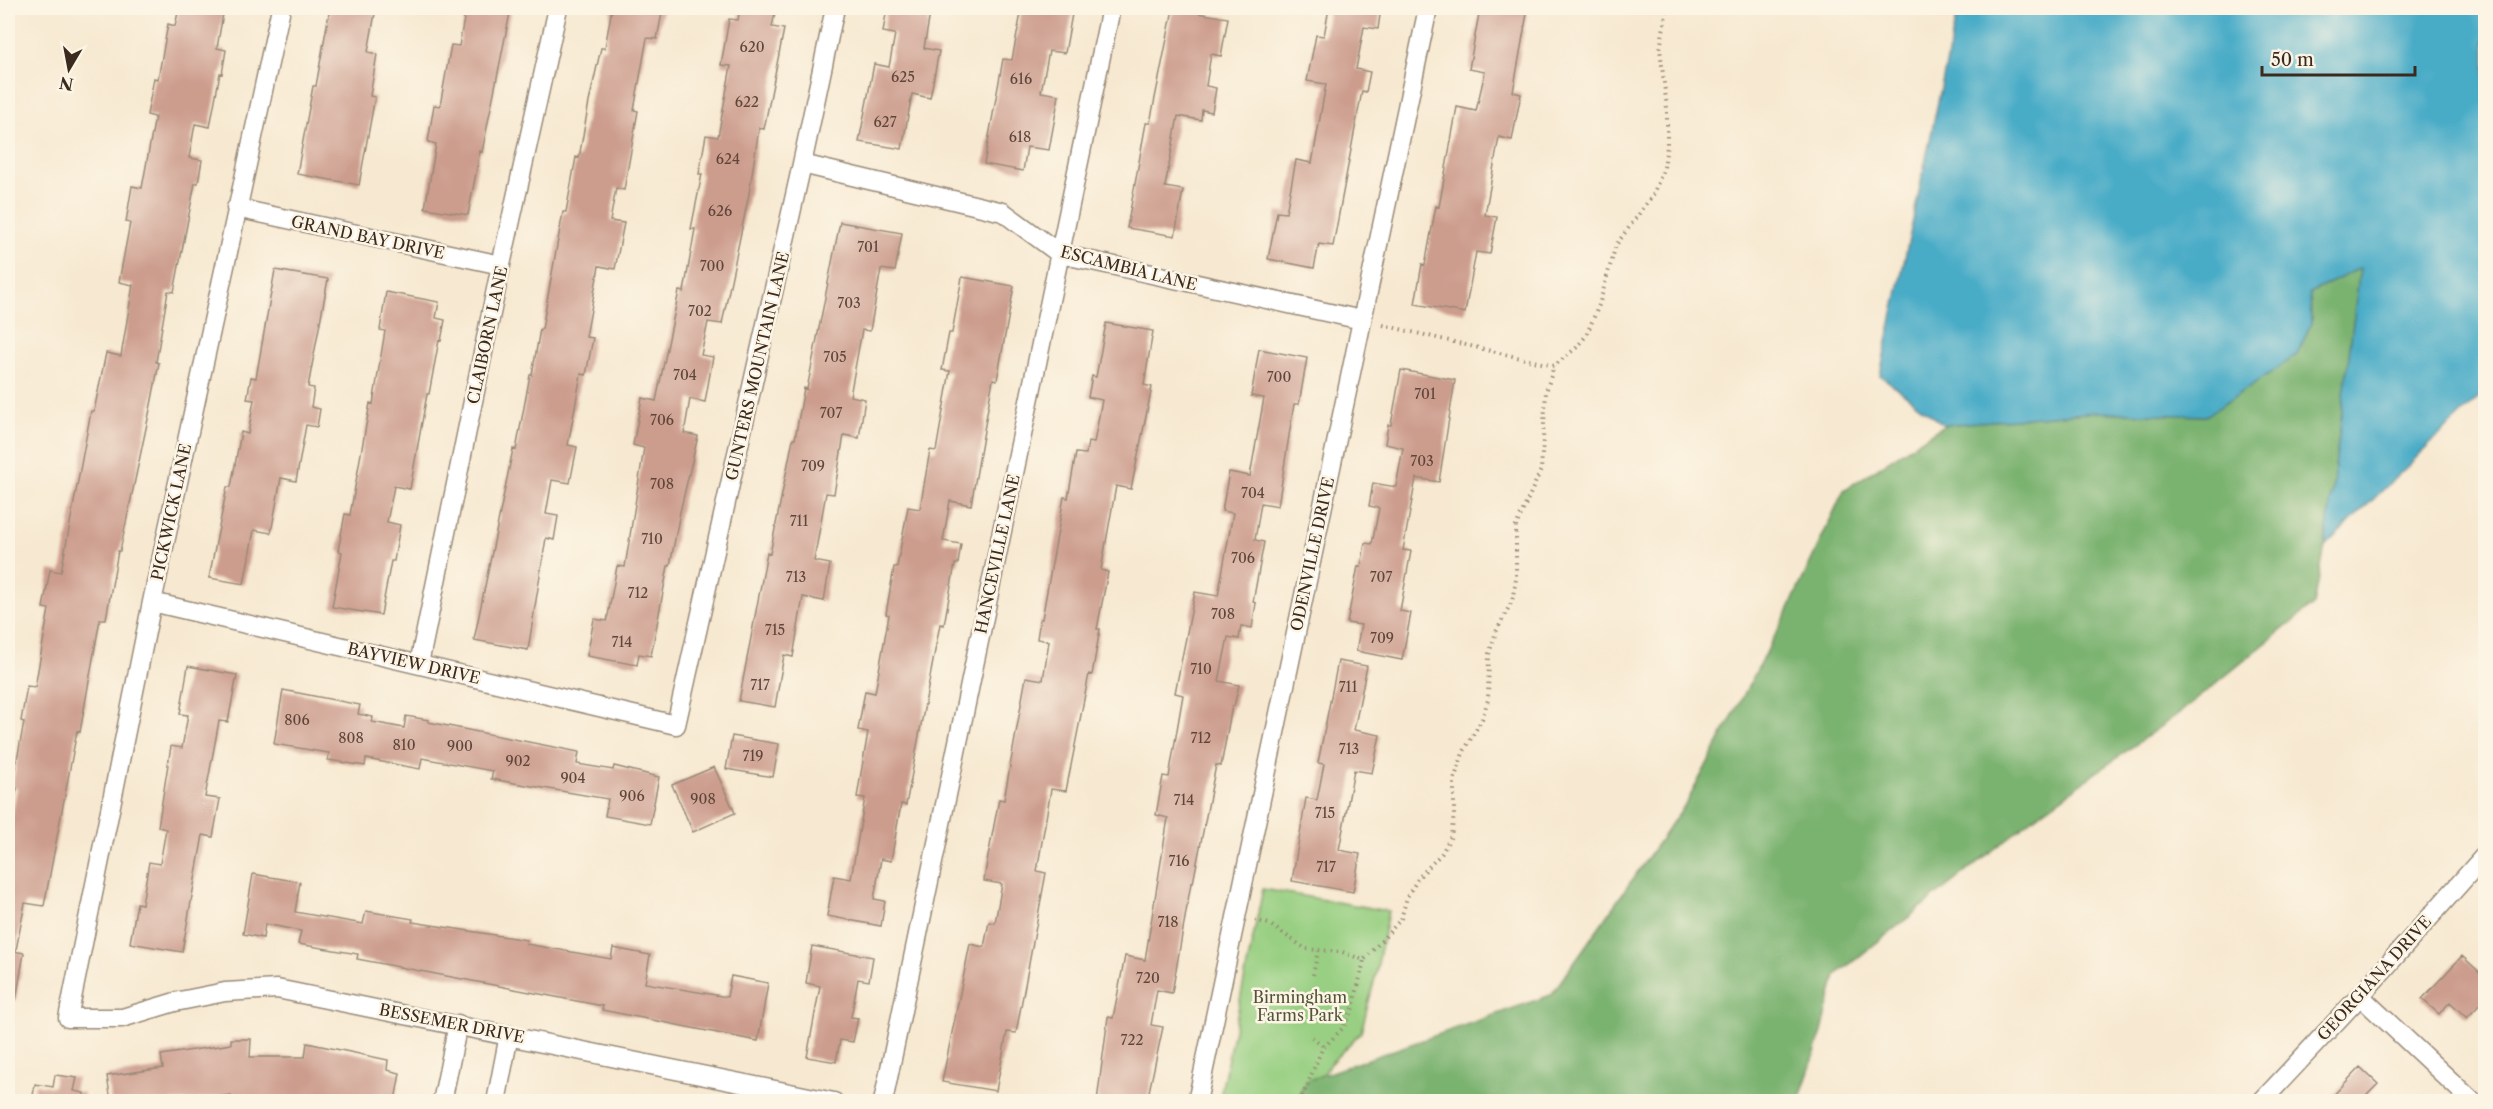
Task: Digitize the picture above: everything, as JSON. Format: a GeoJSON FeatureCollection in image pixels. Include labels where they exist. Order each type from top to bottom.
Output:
{"type":"FeatureCollection","features":[{"type":"Feature","properties":{"kind":"street","name":"PICKWICK LANE"},"geometry":{"type":"LineString","coordinates":[[68,1018],[152,602],[280,8]]}},
{"type":"Feature","properties":{"kind":"street","name":"CLAIBORN LANE"},"geometry":{"type":"LineString","coordinates":[[419,664],[501,265],[558,8]]}},
{"type":"Feature","properties":{"kind":"street","name":"GUNTERS MOUNTAIN LANE"},"geometry":{"type":"LineString","coordinates":[[676,725],[835,8]]}},
{"type":"Feature","properties":{"kind":"street","name":"HANCEVILLE LANE"},"geometry":{"type":"LineString","coordinates":[[883,1101],[1111,8]]}},
{"type":"Feature","properties":{"kind":"street","name":"ODENVILLE DRIVE"},"geometry":{"type":"LineString","coordinates":[[1197,1101],[1428,8]]}},
{"type":"Feature","properties":{"kind":"street","name":"ESCAMBIA LANE"},"geometry":{"type":"LineString","coordinates":[[802,164],[1003,212],[1060,254],[1362,320]]}},
{"type":"Feature","properties":{"kind":"street","name":"GRAND BAY DRIVE"},"geometry":{"type":"LineString","coordinates":[[236,208],[501,265]]}},
{"type":"Feature","properties":{"kind":"street","name":"BAYVIEW DRIVE"},"geometry":{"type":"LineString","coordinates":[[152,602],[676,725]]}},
{"type":"Feature","properties":{"kind":"street","name":"GEORGIANA DRIVE"},"geometry":{"type":"LineString","coordinates":[[2261,1101],[2360,996],[2486,854]]}},
{"type":"Feature","properties":{"kind":"street","name":"BESSEMER DRIVE"},"geometry":{"type":"LineString","coordinates":[[68,1018],[122,1018],[175,1002],[225,992],[277,989],[834,1101]]}},
{"type":"Feature","properties":{"kind":"street"},"geometry":{"type":"LineString","coordinates":[[2360,996],[2473,1101]]}},
{"type":"Feature","properties":{"kind":"street"},"geometry":{"type":"LineString","coordinates":[[442,1101],[458,1024]]}},
{"type":"Feature","properties":{"kind":"street"},"geometry":{"type":"LineString","coordinates":[[496,1101],[509,1035]]}},
{"type":"Feature","properties":{"kind":"path"},"geometry":{"type":"LineString","coordinates":[[1383,326],[1554,366],[1562,363],[1586,336],[1599,304],[1616,245],[1653,195],[1664,168],[1667,146],[1667,108],[1660,49],[1667,8]]}},
{"type":"Feature","properties":{"kind":"path"},"geometry":{"type":"LineString","coordinates":[[1300,1101],[1316,1060],[1324,1047],[1343,1028],[1353,1008],[1365,960],[1401,919],[1407,897],[1419,877],[1442,853],[1451,836],[1454,815],[1454,780],[1463,753],[1482,719],[1488,700],[1489,654],[1496,632],[1512,602],[1516,579],[1516,526],[1542,470],[1545,392],[1554,366]]}},
{"type":"Feature","properties":{"kind":"path"},"geometry":{"type":"LineString","coordinates":[[1255,920],[1269,924],[1306,949],[1342,952],[1365,960]]}},
{"type":"Feature","properties":{"kind":"path"},"geometry":{"type":"LineString","coordinates":[[1313,975],[1318,951]]}},
{"type":"Feature","properties":{"kind":"path"},"geometry":{"type":"LineString","coordinates":[[1312,1037],[1324,1047]]}},
{"type":"Feature","properties":{"kind":"green space"},"geometry":{"type":"Polygon","coordinates":[[[2361,267],[2325,546],[2314,604],[2182,711],[2036,816],[1836,975],[1822,1032],[1799,1101],[1294,1102],[1308,1080],[1551,995],[1687,802],[1786,615],[1844,490],[1944,425],[2096,412],[2206,416],[2311,323],[2310,293],[2361,267]]]}},
{"type":"Feature","properties":{"kind":"green space","name":"Birmingham Farms Park"},"geometry":{"type":"Polygon","coordinates":[[[1263,889],[1388,911],[1376,974],[1361,1032],[1330,1064],[1306,1101],[1219,1102],[1263,889]]]}},
{"type":"Feature","properties":{"kind":"water"},"geometry":{"type":"Polygon","coordinates":[[[1958,8],[2485,8],[2485,391],[2325,546],[2360,268],[2310,293],[2311,323],[2297,355],[2206,416],[2096,412],[1944,425],[1880,375],[1958,8]]]}},
{"type":"Feature","properties":{"kind":"building"},"geometry":{"type":"Polygon","coordinates":[[[179,8],[224,8],[217,48],[226,50],[222,74],[220,73],[210,127],[195,124],[189,158],[202,160],[198,183],[195,183],[174,292],[168,291],[152,400],[120,551],[118,551],[106,619],[100,619],[80,732],[77,731],[44,906],[25,903],[16,950],[8,950],[8,836],[17,788],[12,787],[24,722],[21,721],[27,686],[35,687],[49,609],[43,608],[50,570],[61,572],[91,411],[94,411],[106,353],[121,356],[133,285],[119,282],[130,223],[126,222],[132,186],[142,188],[155,117],[147,115],[154,78],[158,79],[168,24],[175,26],[179,8]]]}},
{"type":"Feature","properties":{"kind":"building"},"geometry":{"type":"Polygon","coordinates":[[[330,8],[376,8],[368,52],[377,54],[370,96],[375,97],[359,185],[297,174],[330,8]]]}},
{"type":"Feature","properties":{"kind":"building"},"geometry":{"type":"Polygon","coordinates":[[[466,8],[511,8],[468,215],[425,208],[436,144],[428,142],[434,105],[440,106],[451,45],[459,46],[466,8]]]}},
{"type":"Feature","properties":{"kind":"building"},"geometry":{"type":"Polygon","coordinates":[[[612,8],[663,8],[657,39],[647,38],[634,110],[638,111],[624,190],[616,188],[610,221],[624,223],[615,269],[599,266],[586,337],[593,338],[586,375],[581,374],[568,445],[577,447],[570,483],[552,480],[546,514],[558,516],[554,540],[546,538],[528,650],[474,640],[513,449],[516,450],[530,375],[532,375],[540,329],[542,329],[563,212],[566,212],[576,157],[579,158],[589,102],[601,48],[605,48],[612,8]]]}},
{"type":"Feature","properties":{"kind":"building"},"geometry":{"type":"Polygon","coordinates":[[[740,8],[776,8],[772,27],[784,29],[764,129],[759,128],[749,194],[722,324],[708,322],[701,355],[713,357],[705,402],[690,399],[684,433],[698,436],[670,566],[668,566],[651,656],[639,654],[637,665],[587,656],[594,619],[607,621],[617,566],[625,567],[644,448],[633,445],[642,398],[656,401],[679,291],[684,292],[695,229],[691,229],[702,174],[699,174],[706,135],[718,137],[731,66],[721,65],[729,19],[738,20],[740,8]]]}},
{"type":"Feature","properties":{"kind":"building"},"geometry":{"type":"Polygon","coordinates":[[[887,8],[931,8],[924,48],[939,51],[930,98],[912,94],[902,149],[859,142],[874,64],[889,67],[895,34],[883,32],[887,8]]]}},
{"type":"Feature","properties":{"kind":"building"},"geometry":{"type":"Polygon","coordinates":[[[1022,8],[1038,8],[1072,14],[1065,53],[1049,51],[1041,92],[1059,95],[1049,150],[1027,147],[1023,171],[984,164],[1003,59],[1012,60],[1022,8]]]}},
{"type":"Feature","properties":{"kind":"building"},"geometry":{"type":"Polygon","coordinates":[[[1329,8],[1381,8],[1378,29],[1364,27],[1356,69],[1370,72],[1366,92],[1362,91],[1333,246],[1319,244],[1314,268],[1268,259],[1277,212],[1286,213],[1296,160],[1312,163],[1326,84],[1307,81],[1316,35],[1324,36],[1329,8]]]}},
{"type":"Feature","properties":{"kind":"building"},"geometry":{"type":"Polygon","coordinates":[[[1480,8],[1528,8],[1513,92],[1521,94],[1512,140],[1499,137],[1485,215],[1497,217],[1490,254],[1476,252],[1465,313],[1415,304],[1436,206],[1439,207],[1457,107],[1476,111],[1485,72],[1469,69],[1480,8]]]}},
{"type":"Feature","properties":{"kind":"building"},"geometry":{"type":"Polygon","coordinates":[[[1173,9],[1228,18],[1221,56],[1211,54],[1206,86],[1216,88],[1212,112],[1202,110],[1201,120],[1178,116],[1165,187],[1183,190],[1175,236],[1127,228],[1146,123],[1150,123],[1173,9]]]}},
{"type":"Feature","properties":{"kind":"building"},"geometry":{"type":"Polygon","coordinates":[[[840,222],[902,233],[895,271],[881,269],[870,331],[862,330],[850,396],[865,399],[859,438],[844,435],[834,494],[826,493],[814,561],[830,564],[824,601],[803,597],[793,657],[784,655],[775,707],[739,701],[767,553],[770,554],[804,388],[807,389],[840,222]]]}},
{"type":"Feature","properties":{"kind":"building"},"geometry":{"type":"Polygon","coordinates":[[[275,270],[328,279],[308,387],[314,388],[311,407],[320,409],[317,427],[306,425],[296,481],[281,478],[271,533],[254,530],[244,584],[209,578],[227,487],[231,487],[241,432],[248,434],[254,400],[247,399],[251,377],[256,378],[275,270]]]}},
{"type":"Feature","properties":{"kind":"building"},"geometry":{"type":"Polygon","coordinates":[[[962,277],[1014,286],[997,380],[993,379],[971,505],[950,501],[943,541],[961,544],[958,564],[955,564],[944,625],[940,624],[906,805],[901,804],[891,861],[881,859],[874,899],[885,901],[881,926],[827,916],[834,876],[851,879],[865,798],[857,797],[868,732],[858,730],[865,691],[875,693],[889,615],[886,614],[894,567],[897,567],[908,507],[920,509],[930,450],[936,451],[950,371],[942,370],[949,333],[952,333],[962,277]]]}},
{"type":"Feature","properties":{"kind":"building"},"geometry":{"type":"Polygon","coordinates":[[[386,292],[439,302],[436,318],[445,320],[429,394],[427,394],[410,489],[394,486],[387,522],[400,525],[381,615],[332,607],[342,552],[338,551],[345,514],[350,515],[370,403],[373,404],[385,331],[380,330],[386,292]]]}},
{"type":"Feature","properties":{"kind":"building"},"geometry":{"type":"Polygon","coordinates":[[[1106,323],[1153,331],[1144,385],[1152,387],[1131,489],[1116,486],[1101,570],[1108,572],[1097,629],[1100,629],[1066,791],[1051,789],[1037,871],[1046,873],[1016,1033],[1007,1032],[996,1091],[942,1082],[970,944],[984,947],[989,922],[995,923],[1002,884],[984,881],[987,862],[999,799],[1004,800],[1026,677],[1043,680],[1049,641],[1037,639],[1040,619],[1042,619],[1064,497],[1068,498],[1076,453],[1086,454],[1088,442],[1094,443],[1102,400],[1088,397],[1092,376],[1096,377],[1106,323]]]}},
{"type":"Feature","properties":{"kind":"building"},"geometry":{"type":"Polygon","coordinates":[[[1259,349],[1307,358],[1299,404],[1294,404],[1278,506],[1261,503],[1255,540],[1264,542],[1253,602],[1256,603],[1252,628],[1241,626],[1239,639],[1228,637],[1219,681],[1239,685],[1234,706],[1232,706],[1221,766],[1216,765],[1193,883],[1191,883],[1172,993],[1157,990],[1151,1025],[1163,1027],[1147,1101],[1097,1101],[1108,1017],[1113,1018],[1125,956],[1145,960],[1168,818],[1156,815],[1163,776],[1169,777],[1183,695],[1175,693],[1195,592],[1218,596],[1233,513],[1222,511],[1229,472],[1250,476],[1264,398],[1251,396],[1259,349]]]}},
{"type":"Feature","properties":{"kind":"building"},"geometry":{"type":"Polygon","coordinates":[[[1401,370],[1455,380],[1439,482],[1416,478],[1403,550],[1411,551],[1400,611],[1411,613],[1402,660],[1356,651],[1361,625],[1347,623],[1358,566],[1361,567],[1365,543],[1372,544],[1379,508],[1369,506],[1373,483],[1396,487],[1403,448],[1385,444],[1388,425],[1391,425],[1401,370]]]}},
{"type":"Feature","properties":{"kind":"building"},"geometry":{"type":"Polygon","coordinates":[[[1338,661],[1367,666],[1354,730],[1380,735],[1372,773],[1354,770],[1339,850],[1360,854],[1353,892],[1292,881],[1306,798],[1317,800],[1324,764],[1318,763],[1338,661]]]}},
{"type":"Feature","properties":{"kind":"building"},"geometry":{"type":"Polygon","coordinates":[[[188,666],[237,675],[228,722],[219,721],[205,797],[220,799],[213,837],[203,835],[182,952],[130,943],[137,903],[142,904],[149,862],[160,864],[166,829],[158,827],[171,746],[182,748],[188,715],[180,714],[188,666]]]}},
{"type":"Feature","properties":{"kind":"building"},"geometry":{"type":"Polygon","coordinates":[[[283,690],[360,705],[358,714],[373,717],[372,722],[404,728],[406,716],[429,720],[428,722],[579,752],[577,764],[613,770],[614,766],[659,777],[650,824],[605,816],[608,799],[491,779],[493,771],[422,758],[420,769],[366,759],[365,766],[328,760],[329,753],[274,744],[283,690]]]}},
{"type":"Feature","properties":{"kind":"building"},"geometry":{"type":"Polygon","coordinates":[[[732,736],[779,744],[773,777],[726,769],[732,736]]]}},
{"type":"Feature","properties":{"kind":"building"},"geometry":{"type":"Polygon","coordinates":[[[714,767],[735,813],[693,832],[672,785],[714,767]]]}},
{"type":"Feature","properties":{"kind":"building"},"geometry":{"type":"Polygon","coordinates":[[[253,874],[300,882],[295,912],[363,924],[366,911],[413,919],[412,922],[527,940],[526,944],[611,959],[613,948],[650,955],[645,983],[727,997],[731,976],[768,983],[758,1041],[602,1010],[603,1006],[357,959],[358,954],[298,944],[301,931],[265,924],[263,938],[243,934],[253,874]]]}},
{"type":"Feature","properties":{"kind":"building"},"geometry":{"type":"Polygon","coordinates":[[[812,946],[873,957],[869,981],[858,979],[851,1017],[858,1018],[853,1042],[840,1040],[836,1062],[807,1057],[820,986],[806,983],[812,946]]]}},
{"type":"Feature","properties":{"kind":"building"},"geometry":{"type":"Polygon","coordinates":[[[8,950],[24,953],[16,1000],[8,999],[8,950]]]}},
{"type":"Feature","properties":{"kind":"building"},"geometry":{"type":"Polygon","coordinates":[[[2462,956],[2486,978],[2486,998],[2467,1018],[2450,1002],[2439,1014],[2422,999],[2462,956]]]}},
{"type":"Feature","properties":{"kind":"building"},"geometry":{"type":"Polygon","coordinates":[[[231,1039],[251,1039],[250,1057],[305,1057],[307,1043],[388,1060],[387,1070],[400,1073],[395,1101],[230,1099],[231,1095],[190,1101],[111,1101],[107,1076],[163,1068],[161,1055],[231,1044],[231,1039]]]}},
{"type":"Feature","properties":{"kind":"building"},"geometry":{"type":"Polygon","coordinates":[[[2360,1067],[2378,1084],[2361,1101],[2328,1101],[2360,1067]]]}},
{"type":"Feature","properties":{"kind":"building"},"geometry":{"type":"Polygon","coordinates":[[[55,1075],[77,1078],[74,1091],[84,1093],[83,1101],[32,1101],[35,1084],[53,1087],[55,1075]]]}}]}
